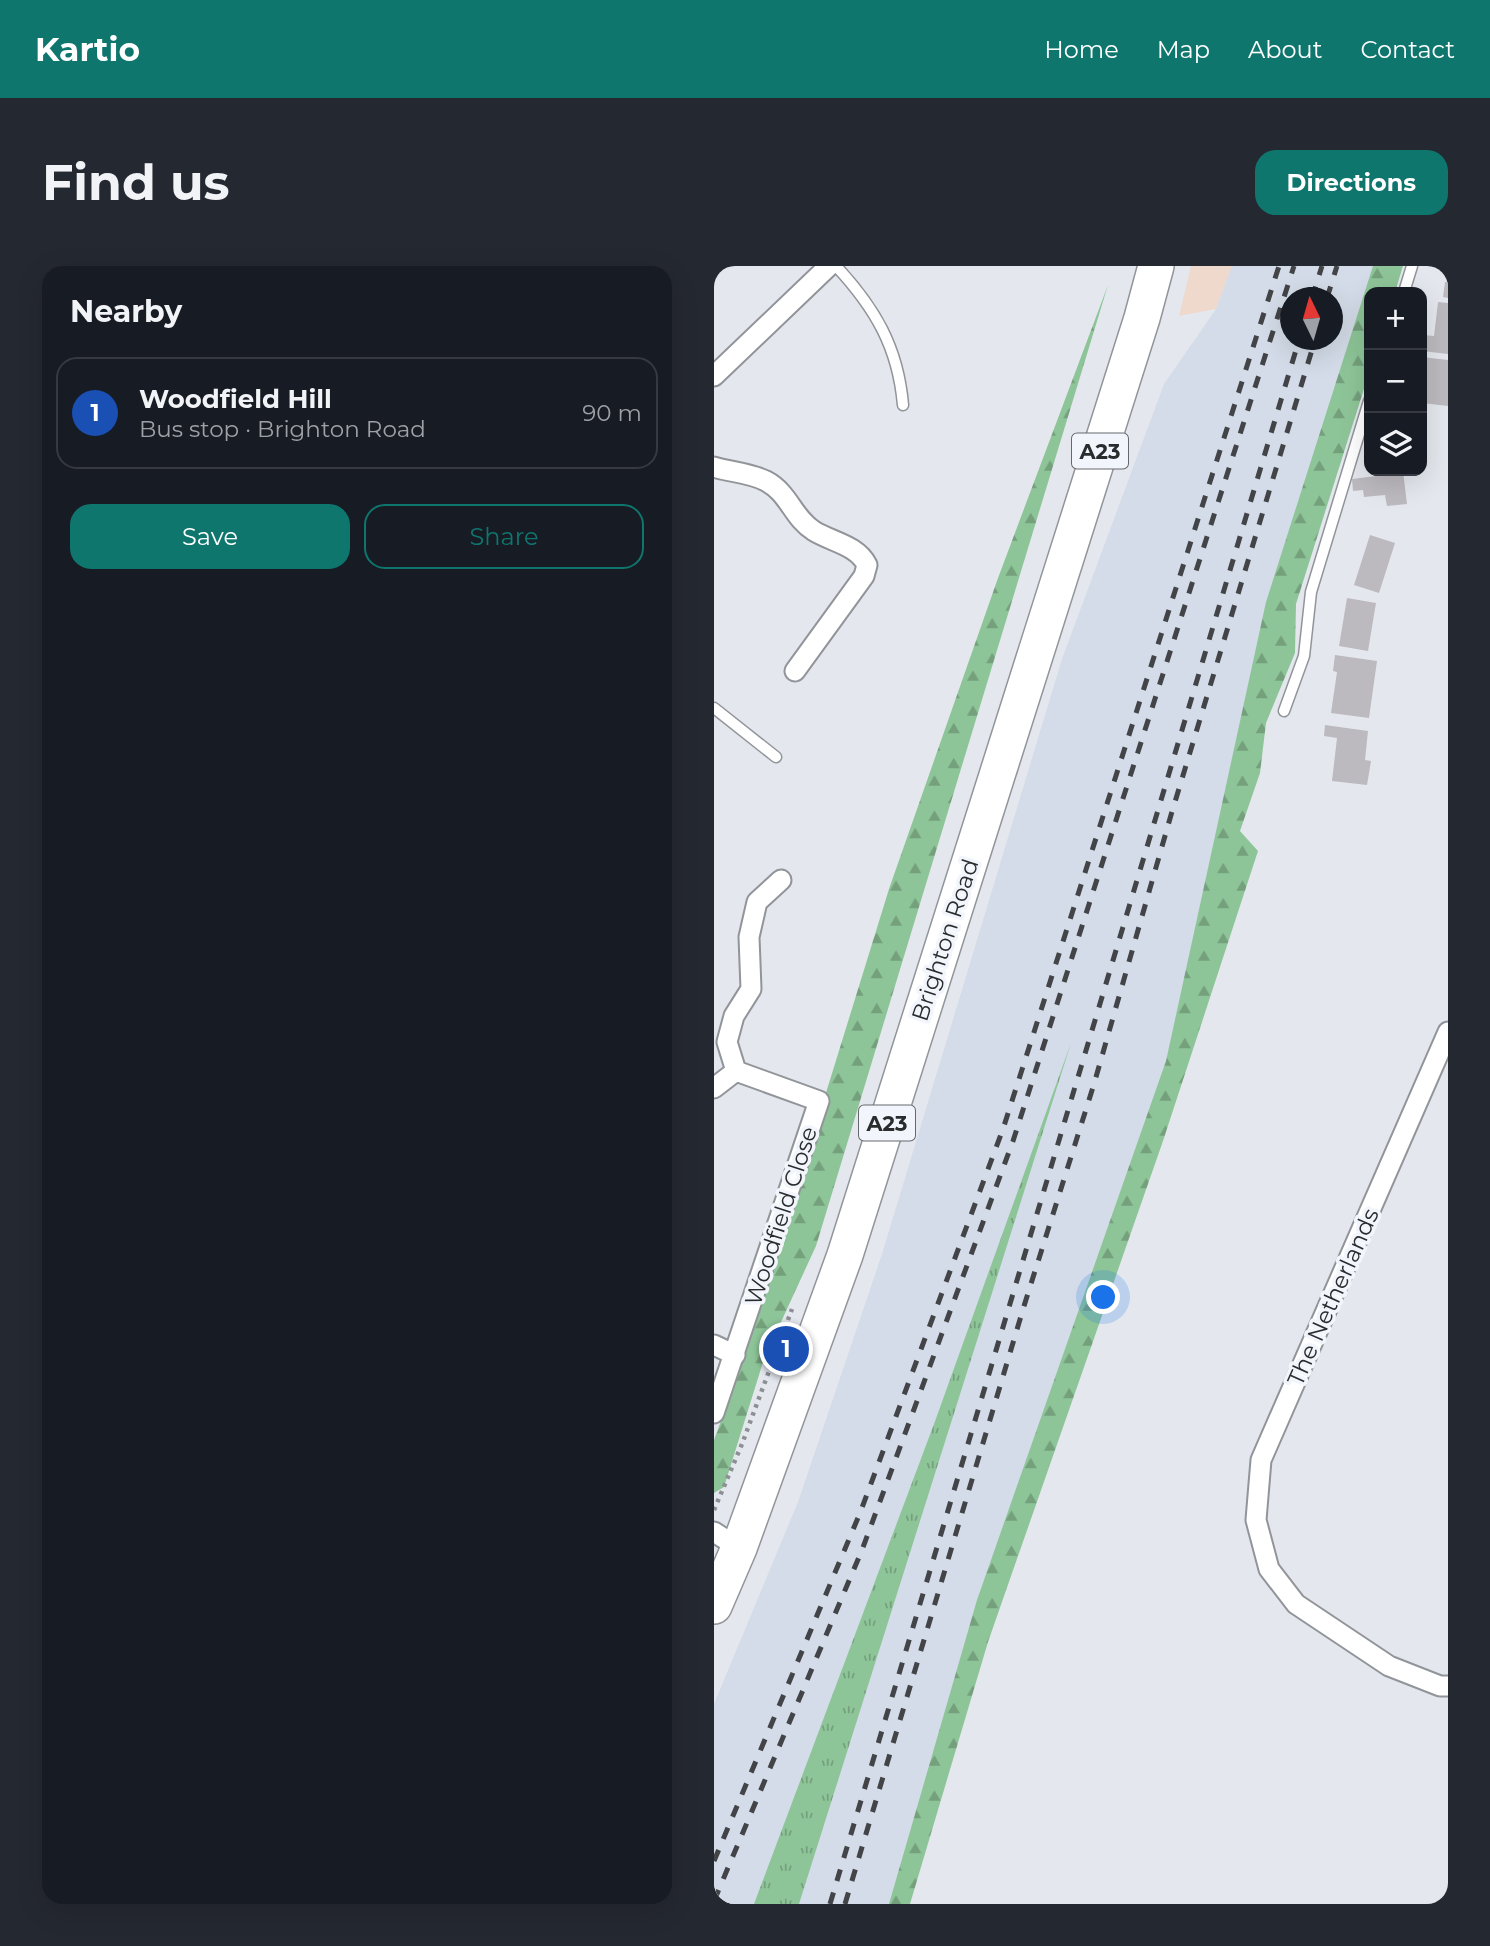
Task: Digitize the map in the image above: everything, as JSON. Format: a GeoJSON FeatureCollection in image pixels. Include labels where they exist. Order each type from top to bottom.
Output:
{"type":"FeatureCollection","features":[{"type":"Feature","properties":{"kind":"highway","name":"Brighton Road"},"geometry":{"type":"LineString","coordinates":[[714,1606],[726,1540],[845,1255],[1130,358],[1156,266]]}},
{"type":"Feature","properties":{"kind":"street"},"geometry":{"type":"LineString","coordinates":[[714,376],[829,266]]}},
{"type":"Feature","properties":{"kind":"street"},"geometry":{"type":"LineString","coordinates":[[714,467],[764,480],[786,496],[799,519],[814,531],[863,555],[867,565],[864,576],[795,671]]}},
{"type":"Feature","properties":{"kind":"street"},"geometry":{"type":"LineString","coordinates":[[714,1088],[736,1071],[727,1042],[734,1016],[751,989],[749,937],[757,902],[781,880]]}},
{"type":"Feature","properties":{"kind":"street","name":"The Netherlands"},"geometry":{"type":"LineString","coordinates":[[1448,1032],[1261,1460],[1256,1520],[1269,1569],[1296,1604],[1390,1666],[1440,1686],[1448,1686]]}},
{"type":"Feature","properties":{"kind":"street","name":"Woodfield Close"},"geometry":{"type":"LineString","coordinates":[[714,1413],[819,1101],[736,1071]]}},
{"type":"Feature","properties":{"kind":"street"},"geometry":{"type":"LineString","coordinates":[[714,1345],[735,1355]]}},
{"type":"Feature","properties":{"kind":"lane"},"geometry":{"type":"LineString","coordinates":[[836,266],[864,297],[879,320],[898,368],[904,405]]}},
{"type":"Feature","properties":{"kind":"lane"},"geometry":{"type":"LineString","coordinates":[[1406,287],[1412,266]]}},
{"type":"Feature","properties":{"kind":"lane"},"geometry":{"type":"LineString","coordinates":[[1284,711],[1304,656],[1311,592],[1365,413]]}},
{"type":"Feature","properties":{"kind":"lane"},"geometry":{"type":"LineString","coordinates":[[714,708],[776,757]]}},
{"type":"Feature","properties":{"kind":"shaded area"},"geometry":{"type":"Polygon","coordinates":[[[1191,266],[1232,266],[1216,309],[1179,316],[1191,266]]]}},
{"type":"Feature","properties":{"kind":"shaded area"},"geometry":{"type":"Polygon","coordinates":[[[1232,266],[1377,266],[1371,287],[1364,287],[1364,315],[1166,1061],[902,1904],[714,1904],[714,1704],[798,1502],[882,1254],[1062,659],[1164,384],[1216,309],[1232,266]]]}},
{"type":"Feature","properties":{"kind":"green space"},"geometry":{"type":"Polygon","coordinates":[[[1373,266],[1403,266],[1397,287],[1366,287],[1373,266]]]}},
{"type":"Feature","properties":{"kind":"green space"},"geometry":{"type":"Polygon","coordinates":[[[1108,285],[816,1246],[764,1359],[724,1487],[714,1493],[714,1440],[744,1358],[889,889],[998,578],[1108,285]]]}},
{"type":"Feature","properties":{"kind":"green space"},"geometry":{"type":"Polygon","coordinates":[[[1364,294],[1364,389],[1296,604],[1295,653],[1266,723],[1260,773],[1240,831],[1258,851],[1163,1141],[988,1642],[910,1904],[889,1904],[977,1600],[1166,1061],[1266,602],[1364,294]]]}},
{"type":"Feature","properties":{"kind":"green space"},"geometry":{"type":"Polygon","coordinates":[[[1071,1043],[799,1904],[754,1904],[934,1424],[1071,1043]]]}},
{"type":"Feature","properties":{"kind":"building"},"geometry":{"type":"Polygon","coordinates":[[[1445,282],[1448,282],[1448,298],[1443,297],[1445,282]]]}},
{"type":"Feature","properties":{"kind":"building"},"geometry":{"type":"Polygon","coordinates":[[[1438,302],[1448,303],[1448,354],[1427,352],[1427,335],[1434,336],[1438,302]]]}},
{"type":"Feature","properties":{"kind":"building"},"geometry":{"type":"Polygon","coordinates":[[[1427,358],[1448,360],[1448,406],[1427,404],[1427,358]]]}},
{"type":"Feature","properties":{"kind":"building"},"geometry":{"type":"Polygon","coordinates":[[[1404,476],[1407,504],[1387,506],[1385,495],[1364,497],[1363,490],[1353,491],[1352,479],[1404,476]]]}},
{"type":"Feature","properties":{"kind":"building"},"geometry":{"type":"Polygon","coordinates":[[[1370,535],[1395,543],[1379,593],[1354,585],[1370,535]]]}},
{"type":"Feature","properties":{"kind":"building"},"geometry":{"type":"Polygon","coordinates":[[[1347,598],[1376,603],[1368,651],[1339,646],[1347,598]]]}},
{"type":"Feature","properties":{"kind":"building"},"geometry":{"type":"Polygon","coordinates":[[[1335,655],[1377,661],[1369,718],[1331,713],[1337,672],[1333,671],[1335,655]]]}},
{"type":"Feature","properties":{"kind":"building"},"geometry":{"type":"Polygon","coordinates":[[[1325,725],[1368,731],[1365,760],[1371,761],[1367,785],[1332,781],[1337,738],[1324,736],[1325,725]]]}},
{"type":"Feature","properties":{"kind":"railway"},"geometry":{"type":"LineString","coordinates":[[714,1861],[860,1513],[1003,1129],[1279,266]]}},
{"type":"Feature","properties":{"kind":"railway"},"geometry":{"type":"LineString","coordinates":[[714,1901],[862,1550],[1013,1141],[1294,266]]}},
{"type":"Feature","properties":{"kind":"railway"},"geometry":{"type":"LineString","coordinates":[[1315,287],[1322,266]]}},
{"type":"Feature","properties":{"kind":"railway"},"geometry":{"type":"LineString","coordinates":[[1330,287],[1337,266]]}},
{"type":"Feature","properties":{"kind":"railway"},"geometry":{"type":"LineString","coordinates":[[830,1904],[1296,350]]}},
{"type":"Feature","properties":{"kind":"railway"},"geometry":{"type":"LineString","coordinates":[[845,1904],[1024,1306],[1094,1084],[1171,815],[1312,350]]}},
{"type":"Feature","properties":{"kind":"place","name":"Woodfield Hill"},"geometry":{"type":"Point","coordinates":[786,1349]}}]}
